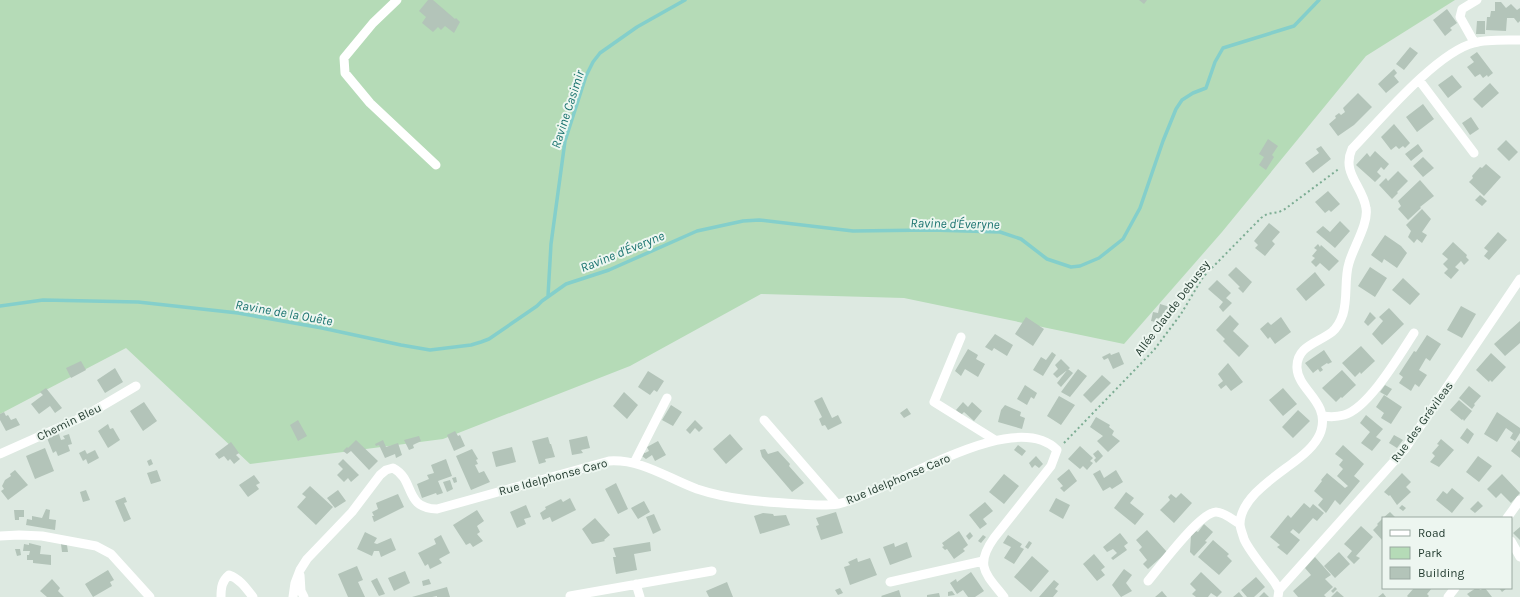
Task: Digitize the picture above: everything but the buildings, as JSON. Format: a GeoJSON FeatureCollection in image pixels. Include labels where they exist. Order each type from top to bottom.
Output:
{"type":"FeatureCollection","features":[{"type":"Feature","properties":{"kind":"street"},"geometry":{"type":"LineString","coordinates":[[396,0],[373,23],[344,58],[345,73],[370,104],[436,165]]}},
{"type":"Feature","properties":{"kind":"street"},"geometry":{"type":"LineString","coordinates":[[1474,42],[1460,16],[1462,9],[1477,0]]}},
{"type":"Feature","properties":{"kind":"street"},"geometry":{"type":"LineString","coordinates":[[1278,593],[1245,540],[1240,524],[1242,513],[1251,497],[1265,484],[1307,452],[1322,430],[1323,416],[1315,398],[1300,380],[1297,367],[1301,352],[1312,343],[1333,331],[1339,323],[1343,312],[1349,263],[1366,215],[1366,209],[1361,194],[1351,173],[1348,161],[1352,149],[1419,80],[1450,53],[1474,42],[1520,40]]}},
{"type":"Feature","properties":{"kind":"street"},"geometry":{"type":"LineString","coordinates":[[1419,80],[1474,153]]}},
{"type":"Feature","properties":{"kind":"street","name":"Rue des Grévileas"},"geometry":{"type":"LineString","coordinates":[[1278,593],[1405,449],[1520,279]]}},
{"type":"Feature","properties":{"kind":"street"},"geometry":{"type":"LineString","coordinates":[[1323,416],[1332,417],[1346,415],[1368,397],[1388,374],[1414,333]]}},
{"type":"Feature","properties":{"kind":"street"},"geometry":{"type":"LineString","coordinates":[[961,337],[934,402],[995,440]]}},
{"type":"Feature","properties":{"kind":"street","name":"Chemin Bleu"},"geometry":{"type":"LineString","coordinates":[[0,454],[85,416],[136,386]]}},
{"type":"Feature","properties":{"kind":"street"},"geometry":{"type":"LineString","coordinates":[[634,463],[667,398]]}},
{"type":"Feature","properties":{"kind":"street"},"geometry":{"type":"LineString","coordinates":[[764,420],[837,504]]}},
{"type":"Feature","properties":{"kind":"street","name":"Rue Idelphonse Caro"},"geometry":{"type":"LineString","coordinates":[[293,597],[295,583],[307,558],[352,512],[380,475],[386,470],[393,468],[399,471],[404,478],[416,502],[427,509],[437,509],[609,461],[621,460],[659,472],[697,489],[759,502],[810,505],[837,504],[865,495],[980,444],[995,440],[1020,437],[1043,441],[1052,445],[1057,450]]}},
{"type":"Feature","properties":{"kind":"street"},"geometry":{"type":"LineString","coordinates":[[1004,597],[989,578],[985,570],[983,560],[986,549],[1051,466],[1057,450]]}},
{"type":"Feature","properties":{"kind":"street"},"geometry":{"type":"LineString","coordinates":[[1508,517],[1520,500]]}},
{"type":"Feature","properties":{"kind":"street"},"geometry":{"type":"LineString","coordinates":[[1148,581],[1195,524],[1208,514],[1215,512],[1222,513],[1240,524]]}},
{"type":"Feature","properties":{"kind":"street"},"geometry":{"type":"LineString","coordinates":[[0,536],[42,536],[96,546],[111,554],[150,597]]}},
{"type":"Feature","properties":{"kind":"street"},"geometry":{"type":"LineString","coordinates":[[1512,543],[1520,556]]}},
{"type":"Feature","properties":{"kind":"street"},"geometry":{"type":"LineString","coordinates":[[890,582],[983,560]]}},
{"type":"Feature","properties":{"kind":"street"},"geometry":{"type":"LineString","coordinates":[[300,570],[299,580],[304,597]]}},
{"type":"Feature","properties":{"kind":"street"},"geometry":{"type":"LineString","coordinates":[[570,596],[712,570]]}},
{"type":"Feature","properties":{"kind":"street"},"geometry":{"type":"LineString","coordinates":[[221,597],[221,587],[224,580],[229,575],[236,578],[244,585],[253,597]]}},
{"type":"Feature","properties":{"kind":"street"},"geometry":{"type":"LineString","coordinates":[[636,584],[640,597]]}},
{"type":"Feature","properties":{"kind":"path","name":"Allée Claude Debussy"},"geometry":{"type":"LineString","coordinates":[[1057,450],[1154,350],[1181,314],[1203,277],[1256,223],[1267,214],[1285,210],[1348,161]]}},
{"type":"Feature","properties":{"kind":"green space"},"geometry":{"type":"Polygon","coordinates":[[[0,0],[1455,0],[1366,56],[1222,232],[1124,344],[904,298],[761,294],[630,366],[443,439],[250,464],[126,348],[0,414],[0,0]]]}},
{"type":"Feature","properties":{"kind":"waterway","name":"Ravine Casimir"},"geometry":{"type":"LineString","coordinates":[[548,296],[551,244],[565,141],[586,76],[593,62],[600,53],[637,27],[685,0]]}},
{"type":"Feature","properties":{"kind":"waterway","name":"Ravine d'Éveryne"},"geometry":{"type":"LineString","coordinates":[[0,306],[43,300],[138,302],[238,313],[430,350],[471,345],[489,339],[566,284],[609,270],[697,231],[743,221],[759,220],[853,231],[931,230],[1000,232],[1021,239],[1047,259],[1071,267],[1080,266],[1099,258],[1123,239],[1140,208],[1163,141],[1176,109],[1182,100],[1193,93],[1206,88],[1215,62],[1223,48],[1294,26],[1319,0]]}},
{"type":"Feature","properties":{"kind":"water label","name":"Ravine de la Ouête"},"geometry":{"type":"Point","coordinates":[284,312]}}]}
